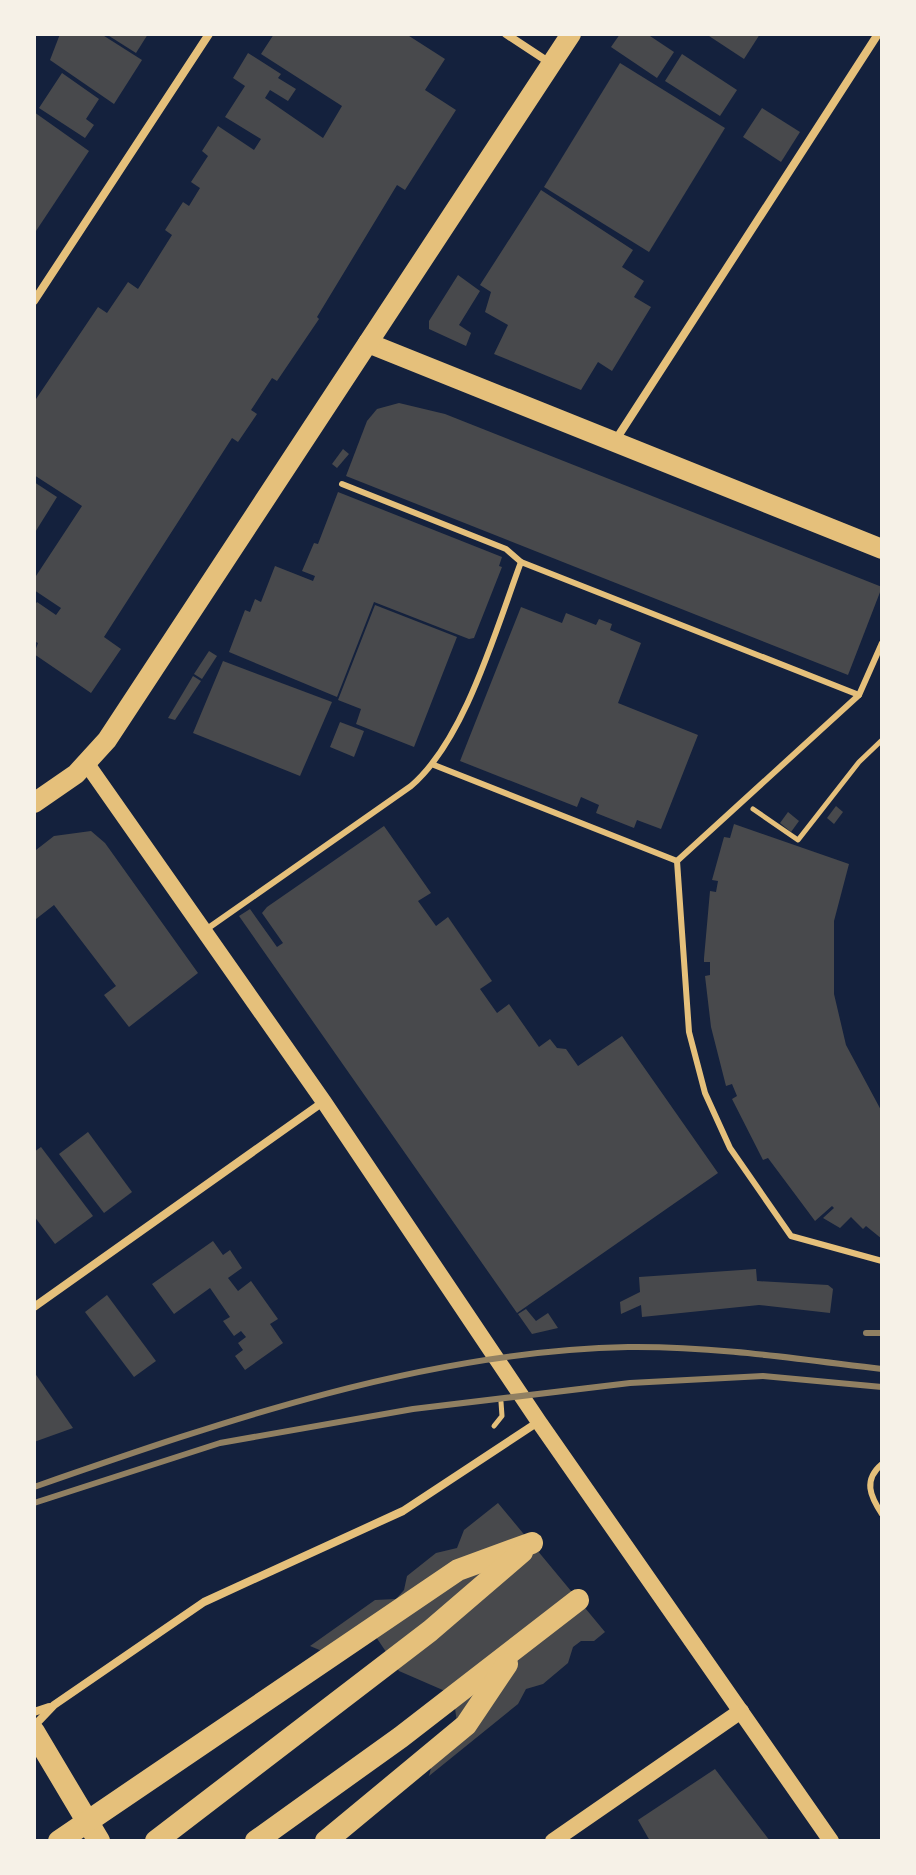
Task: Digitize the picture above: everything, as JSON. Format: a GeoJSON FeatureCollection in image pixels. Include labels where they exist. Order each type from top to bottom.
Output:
{"type":"FeatureCollection","features":[{"type":"Feature","properties":{"kind":"highway"},"geometry":{"type":"LineString","coordinates":[[59,1841],[458,1570],[532,1543],[430,1631],[156,1841]]}},
{"type":"Feature","properties":{"kind":"highway"},"geometry":{"type":"LineString","coordinates":[[256,1841],[516,1650],[578,1600]]}},
{"type":"Feature","properties":{"kind":"highway"},"geometry":{"type":"LineString","coordinates":[[326,1841],[466,1725],[516,1650]]}},
{"type":"Feature","properties":{"kind":"highway"},"geometry":{"type":"LineString","coordinates":[[34,1732],[99,1841]]}},
{"type":"Feature","properties":{"kind":"main road"},"geometry":{"type":"LineString","coordinates":[[34,803],[62,786],[87,764],[112,732],[571,34]]}},
{"type":"Feature","properties":{"kind":"main road"},"geometry":{"type":"LineString","coordinates":[[368,343],[882,549]]}},
{"type":"Feature","properties":{"kind":"main road"},"geometry":{"type":"LineString","coordinates":[[87,764],[324,1102],[536,1418],[831,1841]]}},
{"type":"Feature","properties":{"kind":"main road"},"geometry":{"type":"LineString","coordinates":[[553,1841],[741,1711]]}},
{"type":"Feature","properties":{"kind":"street"},"geometry":{"type":"LineString","coordinates":[[506,34],[551,64]]}},
{"type":"Feature","properties":{"kind":"street"},"geometry":{"type":"LineString","coordinates":[[614,442],[878,34]]}},
{"type":"Feature","properties":{"kind":"street"},"geometry":{"type":"LineString","coordinates":[[34,301],[207,35]]}},
{"type":"Feature","properties":{"kind":"street"},"geometry":{"type":"LineString","coordinates":[[34,1307],[324,1102]]}},
{"type":"Feature","properties":{"kind":"street"},"geometry":{"type":"LineString","coordinates":[[34,1726],[54,1705],[204,1602],[403,1511],[536,1418]]}},
{"type":"Feature","properties":{"kind":"street"},"geometry":{"type":"LineString","coordinates":[[34,1712],[54,1705]]}},
{"type":"Feature","properties":{"kind":"lane"},"geometry":{"type":"LineString","coordinates":[[342,484],[506,549],[521,562],[859,695]]}},
{"type":"Feature","properties":{"kind":"lane"},"geometry":{"type":"LineString","coordinates":[[204,931],[411,786],[434,765],[458,724],[521,562]]}},
{"type":"Feature","properties":{"kind":"lane"},"geometry":{"type":"LineString","coordinates":[[677,861],[859,695],[882,643]]}},
{"type":"Feature","properties":{"kind":"lane"},"geometry":{"type":"LineString","coordinates":[[434,765],[677,861]]}},
{"type":"Feature","properties":{"kind":"lane"},"geometry":{"type":"LineString","coordinates":[[677,861],[683,996],[689,1032],[705,1093],[727,1142],[744,1172],[791,1236],[882,1261]]}},
{"type":"Feature","properties":{"kind":"lane"},"geometry":{"type":"LineString","coordinates":[[882,1464],[871,1476],[869,1492],[882,1514]]}},
{"type":"Feature","properties":{"kind":"path"},"geometry":{"type":"LineString","coordinates":[[764,817],[798,840],[859,762],[882,740]]}},
{"type":"Feature","properties":{"kind":"path"},"geometry":{"type":"LineString","coordinates":[[494,1426],[502,1416]]}},
{"type":"Feature","properties":{"kind":"building"},"geometry":{"type":"Polygon","coordinates":[[[60,34],[101,34],[142,60],[114,104],[50,60],[60,34]]]}},
{"type":"Feature","properties":{"kind":"building"},"geometry":{"type":"Polygon","coordinates":[[[106,34],[148,34],[136,53],[106,34]]]}},
{"type":"Feature","properties":{"kind":"building"},"geometry":{"type":"Polygon","coordinates":[[[274,34],[406,34],[445,59],[425,90],[456,110],[405,190],[397,185],[317,317],[319,319],[277,381],[272,378],[251,410],[257,414],[238,442],[232,438],[104,637],[121,649],[91,693],[34,654],[38,643],[34,641],[34,606],[37,602],[56,615],[61,608],[34,590],[34,579],[82,506],[34,475],[34,402],[98,307],[107,313],[128,282],[138,289],[172,235],[165,230],[183,202],[189,206],[200,188],[191,182],[208,156],[202,151],[218,126],[254,150],[261,139],[225,117],[245,86],[233,78],[248,53],[281,74],[278,78],[296,89],[288,101],[270,90],[265,98],[323,138],[342,106],[261,54],[274,34]]]}},
{"type":"Feature","properties":{"kind":"building"},"geometry":{"type":"Polygon","coordinates":[[[620,34],[647,34],[674,52],[657,78],[611,47],[620,34]]]}},
{"type":"Feature","properties":{"kind":"building"},"geometry":{"type":"Polygon","coordinates":[[[706,34],[760,34],[744,59],[706,34]]]}},
{"type":"Feature","properties":{"kind":"building"},"geometry":{"type":"Polygon","coordinates":[[[682,54],[737,90],[720,116],[665,81],[682,54]]]}},
{"type":"Feature","properties":{"kind":"building"},"geometry":{"type":"Polygon","coordinates":[[[620,63],[725,128],[649,252],[544,187],[620,63]]]}},
{"type":"Feature","properties":{"kind":"building"},"geometry":{"type":"Polygon","coordinates":[[[62,73],[99,99],[86,119],[94,125],[85,138],[39,108],[62,73]]]}},
{"type":"Feature","properties":{"kind":"building"},"geometry":{"type":"Polygon","coordinates":[[[762,108],[800,132],[781,162],[743,137],[762,108]]]}},
{"type":"Feature","properties":{"kind":"building"},"geometry":{"type":"Polygon","coordinates":[[[34,112],[89,151],[34,234],[34,112]]]}},
{"type":"Feature","properties":{"kind":"building"},"geometry":{"type":"Polygon","coordinates":[[[541,190],[633,250],[622,267],[644,281],[634,297],[651,307],[612,371],[598,362],[581,390],[494,354],[508,325],[485,312],[491,292],[480,285],[541,190]]]}},
{"type":"Feature","properties":{"kind":"building"},"geometry":{"type":"Polygon","coordinates":[[[458,275],[480,291],[459,325],[471,333],[466,346],[429,329],[429,321],[458,275]]]}},
{"type":"Feature","properties":{"kind":"building"},"geometry":{"type":"Polygon","coordinates":[[[399,403],[445,414],[882,587],[848,675],[346,476],[367,421],[377,409],[399,403]]]}},
{"type":"Feature","properties":{"kind":"building"},"geometry":{"type":"Polygon","coordinates":[[[343,449],[349,454],[337,468],[332,464],[343,449]]]}},
{"type":"Feature","properties":{"kind":"building"},"geometry":{"type":"Polygon","coordinates":[[[34,482],[57,497],[34,534],[34,482]]]}},
{"type":"Feature","properties":{"kind":"building"},"geometry":{"type":"Polygon","coordinates":[[[338,492],[502,557],[499,566],[502,567],[474,638],[469,639],[374,602],[337,697],[229,652],[245,610],[250,612],[255,599],[261,602],[275,566],[313,581],[315,576],[302,571],[314,543],[318,544],[338,492]]]}},
{"type":"Feature","properties":{"kind":"building"},"geometry":{"type":"Polygon","coordinates":[[[375,605],[457,637],[414,747],[356,724],[361,709],[338,700],[375,605]]]}},
{"type":"Feature","properties":{"kind":"building"},"geometry":{"type":"Polygon","coordinates":[[[521,607],[562,623],[566,613],[596,625],[599,619],[612,624],[610,630],[641,643],[618,703],[698,735],[661,829],[637,820],[634,828],[596,813],[599,805],[581,797],[577,807],[460,761],[521,607]]]}},
{"type":"Feature","properties":{"kind":"building"},"geometry":{"type":"Polygon","coordinates":[[[209,651],[217,656],[202,679],[194,674],[209,651]]]}},
{"type":"Feature","properties":{"kind":"building"},"geometry":{"type":"Polygon","coordinates":[[[223,661],[332,702],[300,776],[193,733],[223,661]]]}},
{"type":"Feature","properties":{"kind":"building"},"geometry":{"type":"Polygon","coordinates":[[[193,676],[201,681],[175,720],[168,718],[193,676]]]}},
{"type":"Feature","properties":{"kind":"building"},"geometry":{"type":"Polygon","coordinates":[[[340,722],[364,731],[354,757],[330,747],[340,722]]]}},
{"type":"Feature","properties":{"kind":"building"},"geometry":{"type":"Polygon","coordinates":[[[836,806],[843,812],[834,824],[827,818],[836,806]]]}},
{"type":"Feature","properties":{"kind":"building"},"geometry":{"type":"Polygon","coordinates":[[[788,812],[799,821],[791,832],[780,823],[788,812]]]}},
{"type":"Feature","properties":{"kind":"building"},"geometry":{"type":"Polygon","coordinates":[[[734,824],[849,864],[834,921],[834,994],[846,1045],[882,1112],[882,1239],[866,1226],[863,1229],[851,1217],[840,1228],[823,1218],[834,1208],[832,1206],[815,1221],[768,1158],[763,1160],[732,1099],[737,1096],[732,1084],[726,1086],[711,1027],[705,976],[710,975],[710,962],[704,962],[704,958],[710,891],[716,892],[718,881],[712,880],[724,837],[730,838],[734,824]]]}},
{"type":"Feature","properties":{"kind":"building"},"geometry":{"type":"Polygon","coordinates":[[[384,826],[431,893],[418,901],[436,926],[448,917],[492,981],[480,989],[497,1013],[509,1004],[539,1047],[550,1039],[557,1048],[566,1049],[578,1066],[622,1036],[718,1173],[517,1313],[239,916],[250,909],[277,947],[283,943],[262,913],[267,907],[384,826]]]}},
{"type":"Feature","properties":{"kind":"building"},"geometry":{"type":"Polygon","coordinates":[[[91,831],[105,843],[198,973],[129,1027],[104,995],[116,986],[54,905],[36,919],[34,916],[34,848],[36,850],[54,836],[91,831]]]}},
{"type":"Feature","properties":{"kind":"building"},"geometry":{"type":"Polygon","coordinates":[[[88,1132],[132,1192],[104,1213],[59,1154],[88,1132]]]}},
{"type":"Feature","properties":{"kind":"building"},"geometry":{"type":"Polygon","coordinates":[[[41,1147],[93,1216],[55,1244],[34,1216],[34,1152],[41,1147]]]}},
{"type":"Feature","properties":{"kind":"building"},"geometry":{"type":"Polygon","coordinates":[[[213,1241],[223,1255],[230,1250],[242,1268],[228,1278],[238,1291],[251,1281],[278,1319],[270,1324],[283,1343],[245,1370],[235,1356],[243,1350],[238,1343],[246,1337],[241,1331],[234,1336],[223,1321],[230,1317],[210,1288],[174,1314],[152,1284],[213,1241]]]}},
{"type":"Feature","properties":{"kind":"building"},"geometry":{"type":"Polygon","coordinates":[[[756,1269],[757,1281],[828,1285],[833,1289],[830,1313],[759,1305],[642,1317],[641,1305],[621,1314],[620,1302],[640,1292],[639,1277],[756,1269]]]}},
{"type":"Feature","properties":{"kind":"building"},"geometry":{"type":"Polygon","coordinates":[[[107,1295],[156,1361],[134,1377],[85,1312],[107,1295]]]}},
{"type":"Feature","properties":{"kind":"building"},"geometry":{"type":"Polygon","coordinates":[[[526,1309],[536,1321],[548,1313],[558,1328],[532,1334],[518,1314],[526,1309]]]}},
{"type":"Feature","properties":{"kind":"building"},"geometry":{"type":"Polygon","coordinates":[[[34,1372],[73,1428],[34,1442],[34,1372]]]}},
{"type":"Feature","properties":{"kind":"building"},"geometry":{"type":"Polygon","coordinates":[[[498,1503],[605,1632],[594,1641],[581,1641],[573,1647],[568,1663],[543,1684],[526,1689],[518,1704],[429,1776],[432,1764],[457,1723],[455,1708],[445,1691],[399,1671],[376,1637],[322,1651],[310,1646],[375,1600],[396,1599],[404,1590],[407,1576],[436,1553],[457,1548],[464,1530],[498,1503]]]}},
{"type":"Feature","properties":{"kind":"building"},"geometry":{"type":"Polygon","coordinates":[[[715,1769],[770,1841],[650,1841],[638,1820],[715,1769]]]}},
{"type":"Feature","properties":{"kind":"railway"},"geometry":{"type":"LineString","coordinates":[[866,1333],[882,1333]]}},
{"type":"Feature","properties":{"kind":"railway"},"geometry":{"type":"LineString","coordinates":[[34,1487],[252,1415],[326,1394],[476,1361],[552,1351],[660,1347],[755,1354],[882,1369]]}},
{"type":"Feature","properties":{"kind":"railway"},"geometry":{"type":"LineString","coordinates":[[34,1503],[220,1443],[413,1409],[630,1383],[763,1376],[882,1387]]}}]}
